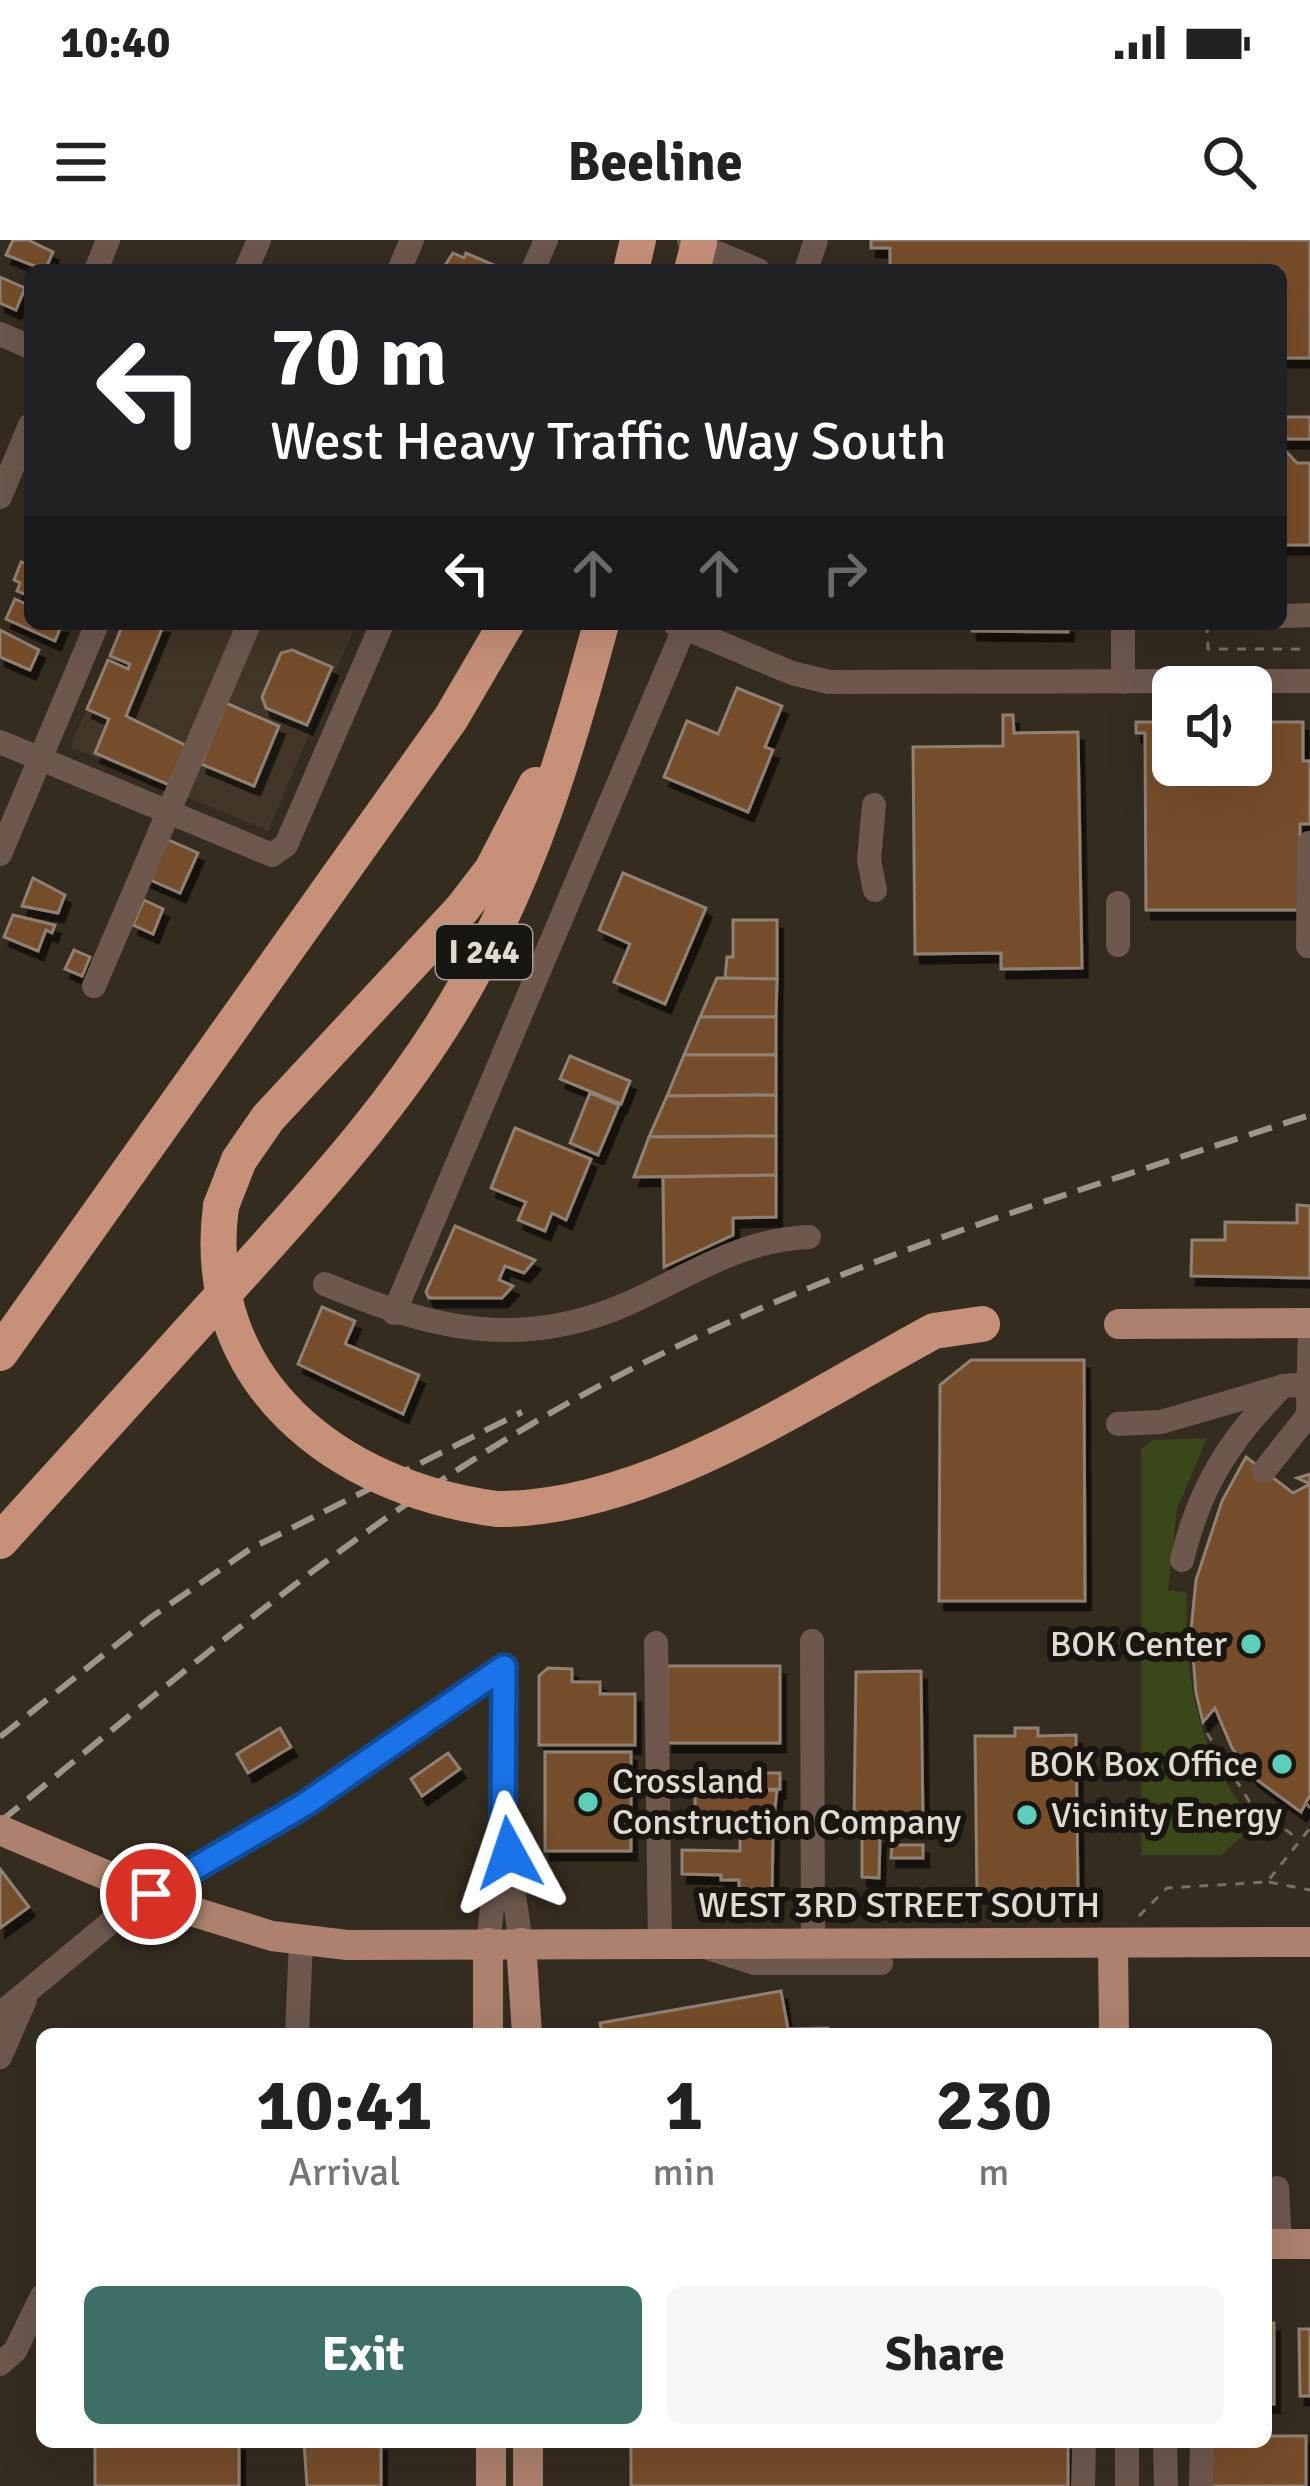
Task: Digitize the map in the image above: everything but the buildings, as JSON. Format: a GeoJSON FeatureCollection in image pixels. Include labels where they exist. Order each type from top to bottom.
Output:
{"type":"FeatureCollection","features":[{"type":"Feature","properties":{"kind":"highway"},"geometry":{"type":"LineString","coordinates":[[0,1353],[451,718],[502,630]]}},
{"type":"Feature","properties":{"kind":"highway","name":"I 244"},"geometry":{"type":"LineString","coordinates":[[0,1541],[327,1179],[401,1087],[460,997],[524,870],[599,630]]}},
{"type":"Feature","properties":{"kind":"highway"},"geometry":{"type":"LineString","coordinates":[[587,678],[492,870],[268,1118],[239,1160],[221,1206],[221,1298],[243,1353],[276,1400],[363,1469],[433,1498],[497,1509],[571,1504],[644,1483],[934,1331],[982,1324]]}},
{"type":"Feature","properties":{"kind":"main road"},"geometry":{"type":"LineString","coordinates":[[1119,1324],[1310,1323]]}},
{"type":"Feature","properties":{"kind":"main road","name":"WEST 3RD STREET SOUTH"},"geometry":{"type":"LineString","coordinates":[[0,1831],[188,1910],[301,1941],[922,1942],[1113,1954],[1310,1942]]}},
{"type":"Feature","properties":{"kind":"main road"},"geometry":{"type":"LineString","coordinates":[[488,1943],[488,2028]]}},
{"type":"Feature","properties":{"kind":"main road"},"geometry":{"type":"LineString","coordinates":[[520,1943],[527,2028]]}},
{"type":"Feature","properties":{"kind":"main road"},"geometry":{"type":"LineString","coordinates":[[1113,1954],[1114,2028]]}},
{"type":"Feature","properties":{"kind":"main road"},"geometry":{"type":"LineString","coordinates":[[491,2448],[491,2486]]}},
{"type":"Feature","properties":{"kind":"main road"},"geometry":{"type":"LineString","coordinates":[[528,2448],[528,2486]]}},
{"type":"Feature","properties":{"kind":"street"},"geometry":{"type":"LineString","coordinates":[[687,240],[744,264]]}},
{"type":"Feature","properties":{"kind":"street"},"geometry":{"type":"LineString","coordinates":[[0,496],[24,439]]}},
{"type":"Feature","properties":{"kind":"street"},"geometry":{"type":"LineString","coordinates":[[0,854],[94,630]]}},
{"type":"Feature","properties":{"kind":"street"},"geometry":{"type":"LineString","coordinates":[[94,986],[247,630]]}},
{"type":"Feature","properties":{"kind":"street"},"geometry":{"type":"LineString","coordinates":[[0,742],[266,855],[278,853],[379,630]]}},
{"type":"Feature","properties":{"kind":"street"},"geometry":{"type":"LineString","coordinates":[[394,1313],[680,630]]}},
{"type":"Feature","properties":{"kind":"street"},"geometry":{"type":"LineString","coordinates":[[693,630],[808,680],[1310,681]]}},
{"type":"Feature","properties":{"kind":"street"},"geometry":{"type":"LineString","coordinates":[[1123,630],[1123,682]]}},
{"type":"Feature","properties":{"kind":"street"},"geometry":{"type":"LineString","coordinates":[[874,805],[874,833]]}},
{"type":"Feature","properties":{"kind":"street"},"geometry":{"type":"LineString","coordinates":[[1308,946],[1309,843]]}},
{"type":"Feature","properties":{"kind":"street"},"geometry":{"type":"LineString","coordinates":[[1118,903],[1118,945]]}},
{"type":"Feature","properties":{"kind":"street"},"geometry":{"type":"LineString","coordinates":[[325,1284],[421,1323],[516,1330],[571,1323],[630,1302],[747,1244],[809,1237]]}},
{"type":"Feature","properties":{"kind":"street"},"geometry":{"type":"LineString","coordinates":[[1264,1472],[1309,1413],[1300,1384],[1310,1323]]}},
{"type":"Feature","properties":{"kind":"street"},"geometry":{"type":"LineString","coordinates":[[1118,1424],[1161,1422],[1300,1384]]}},
{"type":"Feature","properties":{"kind":"street"},"geometry":{"type":"LineString","coordinates":[[1182,1561],[1206,1483],[1227,1448],[1300,1384]]}},
{"type":"Feature","properties":{"kind":"street"},"geometry":{"type":"LineString","coordinates":[[812,1641],[813,1943]]}},
{"type":"Feature","properties":{"kind":"street"},"geometry":{"type":"LineString","coordinates":[[656,1643],[660,1943]]}},
{"type":"Feature","properties":{"kind":"street"},"geometry":{"type":"LineString","coordinates":[[0,2014],[122,1913],[304,1805],[504,1667],[503,1820],[488,1943]]}},
{"type":"Feature","properties":{"kind":"street"},"geometry":{"type":"LineString","coordinates":[[503,1820],[520,1943]]}},
{"type":"Feature","properties":{"kind":"street"},"geometry":{"type":"LineString","coordinates":[[297,2028],[301,1941]]}},
{"type":"Feature","properties":{"kind":"street","name":"WEST 3RD STREET SOUTH"},"geometry":{"type":"LineString","coordinates":[[693,1943],[755,1963],[881,1963]]}},
{"type":"Feature","properties":{"kind":"street"},"geometry":{"type":"LineString","coordinates":[[0,2057],[14,2018],[37,1983]]}},
{"type":"Feature","properties":{"kind":"street"},"geometry":{"type":"LineString","coordinates":[[1277,2188],[1278,2245]]}},
{"type":"Feature","properties":{"kind":"street"},"geometry":{"type":"LineString","coordinates":[[0,2364],[15,2351],[36,2308]]}},
{"type":"Feature","properties":{"kind":"street"},"geometry":{"type":"LineString","coordinates":[[1083,2486],[1084,2448]]}},
{"type":"Feature","properties":{"kind":"street"},"geometry":{"type":"LineString","coordinates":[[1127,2448],[1127,2486]]}},
{"type":"Feature","properties":{"kind":"street"},"geometry":{"type":"LineString","coordinates":[[1165,2448],[1166,2486]]}},
{"type":"Feature","properties":{"kind":"street"},"geometry":{"type":"LineString","coordinates":[[1202,2448],[1202,2486]]}},
{"type":"Feature","properties":{"kind":"path"},"geometry":{"type":"LineString","coordinates":[[1207,630],[1208,649],[1300,649]]}},
{"type":"Feature","properties":{"kind":"path"},"geometry":{"type":"LineString","coordinates":[[1208,1733],[1249,1801],[1300,1840]]}},
{"type":"Feature","properties":{"kind":"path"},"geometry":{"type":"LineString","coordinates":[[1267,1882],[1310,1828]]}},
{"type":"Feature","properties":{"kind":"path"},"geometry":{"type":"LineString","coordinates":[[1139,1916],[1168,1888],[1267,1882],[1310,1890]]}},
{"type":"Feature","properties":{"kind":"shaded area"},"geometry":{"type":"Polygon","coordinates":[[[120,630],[353,630],[268,831],[70,747],[120,630]]]}},
{"type":"Feature","properties":{"kind":"green space"},"geometry":{"type":"Polygon","coordinates":[[[1207,1438],[1177,1509],[1168,1590],[1187,1593],[1192,1686],[1208,1744],[1236,1798],[1256,1824],[1221,1855],[1141,1855],[1141,1449],[1153,1440],[1207,1438]]]}},
{"type":"Feature","properties":{"kind":"railway"},"geometry":{"type":"LineString","coordinates":[[0,1822],[345,1547],[568,1403],[656,1356],[838,1276],[1025,1208],[1310,1115]]}},
{"type":"Feature","properties":{"kind":"railway"},"geometry":{"type":"LineString","coordinates":[[0,1737],[150,1618],[250,1549],[522,1412]]}},
{"type":"Feature","properties":{"kind":"place","name":"BOK Center"},"geometry":{"type":"Point","coordinates":[1251,1644]}},
{"type":"Feature","properties":{"kind":"place","name":"BOK Box Office"},"geometry":{"type":"Point","coordinates":[1282,1764]}},
{"type":"Feature","properties":{"kind":"place","name":"Crossland Construction Company"},"geometry":{"type":"Point","coordinates":[588,1802]}},
{"type":"Feature","properties":{"kind":"place","name":"Vicinity Energy"},"geometry":{"type":"Point","coordinates":[1027,1815]}},
{"type":"Feature","properties":{"kind":"route"},"geometry":{"type":"LineString","coordinates":[[151,1894],[304,1805],[504,1667],[503,1820],[509,1853]]}}]}
